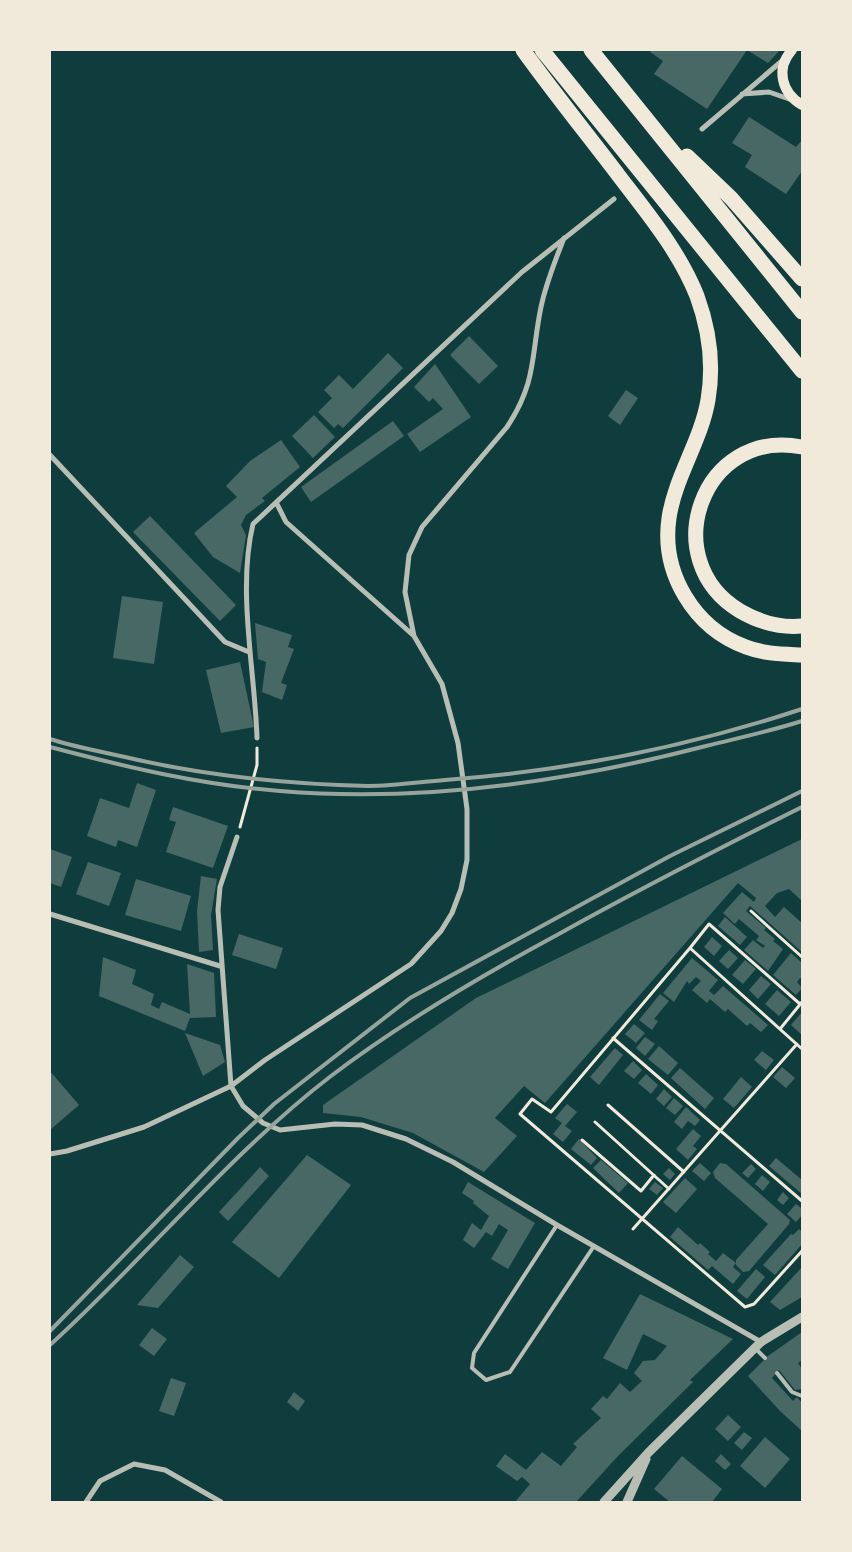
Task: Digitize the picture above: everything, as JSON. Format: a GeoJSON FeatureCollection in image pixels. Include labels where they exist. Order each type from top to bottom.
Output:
{"type":"FeatureCollection","features":[{"type":"Feature","properties":{"kind":"highway"},"geometry":{"type":"LineString","coordinates":[[523,50],[650,215],[681,261],[697,296],[708,332],[711,372],[708,400],[702,425],[669,517],[668,542],[672,570],[685,599],[703,620],[723,636],[746,647],[766,652],[802,655]]}},
{"type":"Feature","properties":{"kind":"highway"},"geometry":{"type":"LineString","coordinates":[[542,50],[802,371]]}},
{"type":"Feature","properties":{"kind":"highway"},"geometry":{"type":"LineString","coordinates":[[591,50],[802,312]]}},
{"type":"Feature","properties":{"kind":"highway"},"geometry":{"type":"LineString","coordinates":[[642,113],[731,198],[802,278]]}},
{"type":"Feature","properties":{"kind":"highway"},"geometry":{"type":"LineString","coordinates":[[802,447],[787,444],[763,445],[729,462],[706,493],[699,511],[696,532],[698,555],[703,571],[712,587],[730,605],[764,623],[789,627],[802,626]]}},
{"type":"Feature","properties":{"kind":"main road"},"geometry":{"type":"LineString","coordinates":[[789,54],[782,76],[788,94],[798,103]]}},
{"type":"Feature","properties":{"kind":"street"},"geometry":{"type":"LineString","coordinates":[[702,129],[789,54]]}},
{"type":"Feature","properties":{"kind":"street"},"geometry":{"type":"LineString","coordinates":[[742,94],[769,92],[798,103]]}},
{"type":"Feature","properties":{"kind":"street"},"geometry":{"type":"LineString","coordinates":[[258,738],[250,652],[248,578],[250,538],[253,524],[277,504],[313,466],[493,298],[614,199]]}},
{"type":"Feature","properties":{"kind":"street"},"geometry":{"type":"LineString","coordinates":[[414,636],[405,592],[409,555],[422,527],[507,427],[518,411],[534,364],[540,308],[548,276],[564,238]]}},
{"type":"Feature","properties":{"kind":"street"},"geometry":{"type":"LineString","coordinates":[[50,456],[225,642],[250,652]]}},
{"type":"Feature","properties":{"kind":"street"},"geometry":{"type":"LineString","coordinates":[[50,1154],[67,1151],[144,1127],[231,1086],[265,1060],[411,964],[442,931],[452,913],[461,889],[467,860],[467,809],[458,742],[442,684],[414,636],[286,522],[277,504]]}},
{"type":"Feature","properties":{"kind":"street"},"geometry":{"type":"LineString","coordinates":[[237,837],[220,887],[218,928],[231,1086],[244,1106],[263,1123],[280,1130],[335,1124],[362,1125],[406,1139],[453,1162],[758,1345]]}},
{"type":"Feature","properties":{"kind":"street"},"geometry":{"type":"LineString","coordinates":[[50,914],[220,966]]}},
{"type":"Feature","properties":{"kind":"street"},"geometry":{"type":"LineString","coordinates":[[604,1502],[649,1452],[758,1345],[802,1317]]}},
{"type":"Feature","properties":{"kind":"street"},"geometry":{"type":"LineString","coordinates":[[627,1502],[649,1452]]}},
{"type":"Feature","properties":{"kind":"street"},"geometry":{"type":"LineString","coordinates":[[86,1502],[100,1481],[134,1464],[165,1470],[222,1502]]}},
{"type":"Feature","properties":{"kind":"lane"},"geometry":{"type":"LineString","coordinates":[[557,1226],[474,1353],[472,1368],[486,1380],[510,1372],[594,1246]]}},
{"type":"Feature","properties":{"kind":"lane"},"geometry":{"type":"LineString","coordinates":[[758,1345],[765,1358]]}},
{"type":"Feature","properties":{"kind":"lane"},"geometry":{"type":"LineString","coordinates":[[777,1373],[792,1392],[802,1396]]}},
{"type":"Feature","properties":{"kind":"path"},"geometry":{"type":"LineString","coordinates":[[237,837],[257,765],[258,738]]}},
{"type":"Feature","properties":{"kind":"path"},"geometry":{"type":"LineString","coordinates":[[751,911],[802,957]]}},
{"type":"Feature","properties":{"kind":"path"},"geometry":{"type":"LineString","coordinates":[[780,1029],[801,1003],[709,924],[551,1112],[532,1098],[520,1114],[641,1220],[745,1307],[754,1304],[802,1251]]}},
{"type":"Feature","properties":{"kind":"path"},"geometry":{"type":"LineString","coordinates":[[690,948],[802,1049]]}},
{"type":"Feature","properties":{"kind":"path"},"geometry":{"type":"LineString","coordinates":[[613,1038],[802,1201]]}},
{"type":"Feature","properties":{"kind":"path"},"geometry":{"type":"LineString","coordinates":[[633,1229],[797,1044]]}},
{"type":"Feature","properties":{"kind":"path"},"geometry":{"type":"LineString","coordinates":[[608,1106],[684,1172]]}},
{"type":"Feature","properties":{"kind":"path"},"geometry":{"type":"LineString","coordinates":[[594,1122],[669,1188]]}},
{"type":"Feature","properties":{"kind":"path"},"geometry":{"type":"LineString","coordinates":[[582,1140],[641,1191],[654,1176]]}},
{"type":"Feature","properties":{"kind":"building"},"geometry":{"type":"Polygon","coordinates":[[[652,50],[747,50],[707,109],[654,74],[663,61],[650,52],[652,50]]]}},
{"type":"Feature","properties":{"kind":"building"},"geometry":{"type":"Polygon","coordinates":[[[747,50],[780,50],[768,63],[747,50]]]}},
{"type":"Feature","properties":{"kind":"building"},"geometry":{"type":"Polygon","coordinates":[[[749,117],[796,147],[802,140],[802,171],[786,194],[745,167],[752,155],[732,143],[749,117]]]}},
{"type":"Feature","properties":{"kind":"building"},"geometry":{"type":"Polygon","coordinates":[[[469,336],[498,366],[479,384],[450,355],[469,336]]]}},
{"type":"Feature","properties":{"kind":"building"},"geometry":{"type":"Polygon","coordinates":[[[388,353],[403,368],[343,428],[338,424],[334,428],[318,412],[332,398],[324,390],[339,375],[353,389],[388,353]]]}},
{"type":"Feature","properties":{"kind":"building"},"geometry":{"type":"Polygon","coordinates":[[[435,364],[471,417],[420,452],[407,434],[443,409],[433,398],[429,402],[414,387],[435,364]]]}},
{"type":"Feature","properties":{"kind":"building"},"geometry":{"type":"Polygon","coordinates":[[[626,390],[638,398],[620,425],[608,416],[626,390]]]}},
{"type":"Feature","properties":{"kind":"building"},"geometry":{"type":"Polygon","coordinates":[[[314,415],[335,437],[313,458],[292,436],[314,415]]]}},
{"type":"Feature","properties":{"kind":"building"},"geometry":{"type":"Polygon","coordinates":[[[393,421],[404,436],[311,502],[301,487],[393,421]]]}},
{"type":"Feature","properties":{"kind":"building"},"geometry":{"type":"Polygon","coordinates":[[[281,440],[300,467],[262,498],[265,501],[246,515],[241,525],[246,535],[240,573],[213,557],[194,533],[237,497],[226,486],[250,461],[281,440]]]}},
{"type":"Feature","properties":{"kind":"building"},"geometry":{"type":"Polygon","coordinates":[[[150,516],[236,605],[220,621],[133,532],[150,516]]]}},
{"type":"Feature","properties":{"kind":"building"},"geometry":{"type":"Polygon","coordinates":[[[122,596],[163,602],[154,664],[113,658],[122,596]]]}},
{"type":"Feature","properties":{"kind":"building"},"geometry":{"type":"Polygon","coordinates":[[[255,623],[292,635],[288,647],[294,649],[281,683],[287,685],[282,700],[262,692],[266,662],[258,659],[255,623]]]}},
{"type":"Feature","properties":{"kind":"building"},"geometry":{"type":"Polygon","coordinates":[[[240,662],[254,727],[221,733],[206,670],[240,662]]]}},
{"type":"Feature","properties":{"kind":"building"},"geometry":{"type":"Polygon","coordinates":[[[137,783],[156,790],[137,847],[118,840],[116,847],[87,836],[100,798],[129,808],[137,783]]]}},
{"type":"Feature","properties":{"kind":"building"},"geometry":{"type":"Polygon","coordinates":[[[173,807],[228,826],[213,868],[166,852],[176,822],[169,820],[173,807]]]}},
{"type":"Feature","properties":{"kind":"building"},"geometry":{"type":"Polygon","coordinates":[[[802,839],[802,901],[789,889],[777,893],[765,906],[775,917],[784,907],[802,923],[802,952],[750,906],[746,911],[766,928],[764,930],[783,949],[768,971],[744,950],[753,940],[763,948],[765,946],[756,940],[759,936],[739,919],[735,924],[723,913],[742,892],[754,902],[756,898],[738,883],[545,1103],[524,1086],[495,1118],[517,1136],[484,1172],[413,1133],[361,1117],[323,1113],[323,1105],[476,998],[802,839]]]}},
{"type":"Feature","properties":{"kind":"building"},"geometry":{"type":"Polygon","coordinates":[[[50,849],[72,857],[61,887],[50,883],[50,849]]]}},
{"type":"Feature","properties":{"kind":"building"},"geometry":{"type":"Polygon","coordinates":[[[88,862],[121,873],[109,906],[76,894],[88,862]]]}},
{"type":"Feature","properties":{"kind":"building"},"geometry":{"type":"Polygon","coordinates":[[[201,876],[217,879],[211,915],[213,950],[199,952],[197,911],[201,876]]]}},
{"type":"Feature","properties":{"kind":"building"},"geometry":{"type":"Polygon","coordinates":[[[136,879],[191,896],[181,931],[125,915],[136,879]]]}},
{"type":"Feature","properties":{"kind":"building"},"geometry":{"type":"Polygon","coordinates":[[[725,917],[747,937],[740,945],[718,926],[725,917]]]}},
{"type":"Feature","properties":{"kind":"building"},"geometry":{"type":"Polygon","coordinates":[[[239,934],[283,948],[276,969],[232,955],[239,934]]]}},
{"type":"Feature","properties":{"kind":"building"},"geometry":{"type":"Polygon","coordinates":[[[712,937],[722,946],[714,956],[704,947],[712,937]]]}},
{"type":"Feature","properties":{"kind":"building"},"geometry":{"type":"Polygon","coordinates":[[[729,950],[738,958],[728,969],[719,961],[729,950]]]}},
{"type":"Feature","properties":{"kind":"building"},"geometry":{"type":"Polygon","coordinates":[[[791,953],[802,963],[802,979],[800,978],[797,982],[802,988],[796,995],[773,975],[791,953]]]}},
{"type":"Feature","properties":{"kind":"building"},"geometry":{"type":"Polygon","coordinates":[[[103,957],[136,970],[132,984],[154,994],[151,1005],[159,1009],[162,1002],[190,1014],[187,964],[214,973],[216,1017],[190,1018],[185,1031],[99,996],[103,957]]]}},
{"type":"Feature","properties":{"kind":"building"},"geometry":{"type":"Polygon","coordinates":[[[692,958],[718,980],[709,991],[714,995],[723,986],[768,1025],[761,1032],[750,1023],[747,1026],[728,1009],[725,1012],[710,999],[707,1003],[692,990],[701,981],[696,977],[689,984],[687,981],[674,1002],[663,993],[692,958]]]}},
{"type":"Feature","properties":{"kind":"building"},"geometry":{"type":"Polygon","coordinates":[[[745,960],[756,969],[743,984],[732,975],[745,960]]]}},
{"type":"Feature","properties":{"kind":"building"},"geometry":{"type":"Polygon","coordinates":[[[761,976],[771,984],[758,999],[749,990],[761,976]]]}},
{"type":"Feature","properties":{"kind":"building"},"geometry":{"type":"Polygon","coordinates":[[[777,990],[791,1002],[779,1016],[765,1004],[777,990]]]}},
{"type":"Feature","properties":{"kind":"building"},"geometry":{"type":"Polygon","coordinates":[[[660,994],[669,1001],[654,1019],[658,1021],[652,1030],[639,1020],[660,994]]]}},
{"type":"Feature","properties":{"kind":"building"},"geometry":{"type":"Polygon","coordinates":[[[802,1012],[802,1035],[791,1025],[802,1012]]]}},
{"type":"Feature","properties":{"kind":"building"},"geometry":{"type":"Polygon","coordinates":[[[634,1024],[645,1033],[636,1043],[625,1034],[634,1024]]]}},
{"type":"Feature","properties":{"kind":"building"},"geometry":{"type":"Polygon","coordinates":[[[185,1033],[220,1045],[225,1062],[203,1076],[185,1033]]]}},
{"type":"Feature","properties":{"kind":"building"},"geometry":{"type":"Polygon","coordinates":[[[645,1037],[655,1044],[645,1056],[636,1048],[645,1037]]]}},
{"type":"Feature","properties":{"kind":"building"},"geometry":{"type":"Polygon","coordinates":[[[659,1046],[678,1063],[668,1075],[648,1059],[659,1046]]]}},
{"type":"Feature","properties":{"kind":"building"},"geometry":{"type":"Polygon","coordinates":[[[615,1048],[623,1055],[599,1085],[590,1077],[615,1048]]]}},
{"type":"Feature","properties":{"kind":"building"},"geometry":{"type":"Polygon","coordinates":[[[762,1051],[774,1060],[766,1070],[754,1060],[762,1051]]]}},
{"type":"Feature","properties":{"kind":"building"},"geometry":{"type":"Polygon","coordinates":[[[633,1061],[642,1070],[634,1079],[624,1071],[633,1061]]]}},
{"type":"Feature","properties":{"kind":"building"},"geometry":{"type":"Polygon","coordinates":[[[782,1067],[795,1078],[786,1088],[773,1077],[782,1067]]]}},
{"type":"Feature","properties":{"kind":"building"},"geometry":{"type":"Polygon","coordinates":[[[680,1068],[714,1098],[705,1109],[671,1078],[680,1068]]]}},
{"type":"Feature","properties":{"kind":"building"},"geometry":{"type":"Polygon","coordinates":[[[50,1071],[79,1105],[50,1130],[50,1071]]]}},
{"type":"Feature","properties":{"kind":"building"},"geometry":{"type":"Polygon","coordinates":[[[646,1074],[658,1085],[651,1094],[638,1083],[646,1074]]]}},
{"type":"Feature","properties":{"kind":"building"},"geometry":{"type":"Polygon","coordinates":[[[741,1077],[752,1087],[734,1108],[723,1099],[741,1077]]]}},
{"type":"Feature","properties":{"kind":"building"},"geometry":{"type":"Polygon","coordinates":[[[664,1089],[672,1097],[664,1106],[656,1099],[664,1089]]]}},
{"type":"Feature","properties":{"kind":"building"},"geometry":{"type":"Polygon","coordinates":[[[674,1098],[683,1106],[675,1115],[666,1108],[674,1098]]]}},
{"type":"Feature","properties":{"kind":"building"},"geometry":{"type":"Polygon","coordinates":[[[567,1104],[577,1112],[565,1126],[572,1131],[563,1142],[553,1134],[562,1123],[555,1118],[567,1104]]]}},
{"type":"Feature","properties":{"kind":"building"},"geometry":{"type":"Polygon","coordinates":[[[686,1107],[700,1120],[695,1126],[688,1121],[682,1129],[674,1122],[686,1107]]]}},
{"type":"Feature","properties":{"kind":"building"},"geometry":{"type":"Polygon","coordinates":[[[693,1129],[701,1136],[693,1146],[697,1149],[688,1160],[676,1149],[693,1129]]]}},
{"type":"Feature","properties":{"kind":"building"},"geometry":{"type":"Polygon","coordinates":[[[579,1139],[597,1158],[591,1165],[571,1149],[579,1139]]]}},
{"type":"Feature","properties":{"kind":"building"},"geometry":{"type":"Polygon","coordinates":[[[307,1155],[351,1185],[279,1278],[232,1242],[307,1155]]]}},
{"type":"Feature","properties":{"kind":"building"},"geometry":{"type":"Polygon","coordinates":[[[776,1158],[802,1180],[802,1194],[769,1166],[776,1158]]]}},
{"type":"Feature","properties":{"kind":"building"},"geometry":{"type":"Polygon","coordinates":[[[601,1160],[628,1183],[619,1193],[593,1168],[601,1160]]]}},
{"type":"Feature","properties":{"kind":"building"},"geometry":{"type":"Polygon","coordinates":[[[700,1163],[711,1173],[704,1181],[692,1171],[700,1163]]]}},
{"type":"Feature","properties":{"kind":"building"},"geometry":{"type":"Polygon","coordinates":[[[720,1163],[726,1164],[790,1220],[789,1224],[749,1271],[743,1272],[736,1265],[736,1260],[768,1224],[715,1178],[713,1172],[720,1163]]]}},
{"type":"Feature","properties":{"kind":"building"},"geometry":{"type":"Polygon","coordinates":[[[751,1164],[756,1169],[748,1178],[742,1173],[751,1164]]]}},
{"type":"Feature","properties":{"kind":"building"},"geometry":{"type":"Polygon","coordinates":[[[260,1167],[269,1176],[228,1221],[219,1212],[260,1167]]]}},
{"type":"Feature","properties":{"kind":"building"},"geometry":{"type":"Polygon","coordinates":[[[669,1168],[675,1174],[670,1180],[663,1174],[669,1168]]]}},
{"type":"Feature","properties":{"kind":"building"},"geometry":{"type":"Polygon","coordinates":[[[762,1175],[770,1182],[763,1191],[755,1184],[762,1175]]]}},
{"type":"Feature","properties":{"kind":"building"},"geometry":{"type":"Polygon","coordinates":[[[685,1178],[697,1189],[676,1213],[663,1202],[685,1178]]]}},
{"type":"Feature","properties":{"kind":"building"},"geometry":{"type":"Polygon","coordinates":[[[468,1182],[535,1223],[508,1269],[491,1259],[508,1230],[499,1224],[492,1236],[486,1232],[474,1248],[463,1240],[472,1223],[481,1230],[489,1216],[473,1203],[474,1201],[462,1193],[468,1182]]]}},
{"type":"Feature","properties":{"kind":"building"},"geometry":{"type":"Polygon","coordinates":[[[655,1182],[663,1188],[657,1195],[649,1189],[655,1182]]]}},
{"type":"Feature","properties":{"kind":"building"},"geometry":{"type":"Polygon","coordinates":[[[783,1192],[789,1198],[783,1205],[777,1200],[783,1192]]]}},
{"type":"Feature","properties":{"kind":"building"},"geometry":{"type":"Polygon","coordinates":[[[796,1204],[802,1209],[802,1215],[796,1222],[787,1214],[796,1204]]]}},
{"type":"Feature","properties":{"kind":"building"},"geometry":{"type":"Polygon","coordinates":[[[678,1227],[698,1245],[700,1243],[716,1261],[723,1253],[736,1263],[733,1267],[741,1274],[733,1284],[712,1266],[708,1270],[670,1237],[678,1227]]]}},
{"type":"Feature","properties":{"kind":"building"},"geometry":{"type":"Polygon","coordinates":[[[799,1229],[802,1232],[802,1244],[775,1275],[763,1265],[791,1234],[793,1235],[799,1229]]]}},
{"type":"Feature","properties":{"kind":"building"},"geometry":{"type":"Polygon","coordinates":[[[180,1255],[194,1267],[158,1308],[137,1305],[180,1255]]]}},
{"type":"Feature","properties":{"kind":"building"},"geometry":{"type":"Polygon","coordinates":[[[802,1267],[802,1297],[780,1310],[770,1302],[802,1267]]]}},
{"type":"Feature","properties":{"kind":"building"},"geometry":{"type":"Polygon","coordinates":[[[756,1269],[765,1277],[747,1299],[737,1291],[756,1269]]]}},
{"type":"Feature","properties":{"kind":"building"},"geometry":{"type":"Polygon","coordinates":[[[640,1294],[733,1339],[690,1380],[693,1382],[618,1456],[576,1502],[515,1502],[530,1484],[522,1477],[517,1481],[496,1466],[505,1454],[526,1470],[542,1452],[561,1466],[577,1447],[573,1444],[601,1418],[591,1409],[603,1396],[607,1399],[620,1383],[630,1392],[642,1381],[634,1373],[643,1361],[655,1360],[667,1346],[643,1334],[627,1370],[603,1358],[640,1294]]]}},
{"type":"Feature","properties":{"kind":"building"},"geometry":{"type":"Polygon","coordinates":[[[152,1328],[167,1339],[154,1356],[139,1345],[152,1328]]]}},
{"type":"Feature","properties":{"kind":"building"},"geometry":{"type":"Polygon","coordinates":[[[802,1332],[802,1360],[798,1363],[802,1369],[802,1389],[795,1390],[779,1370],[772,1378],[793,1401],[797,1397],[802,1403],[802,1431],[780,1411],[748,1376],[768,1356],[802,1332]]]}},
{"type":"Feature","properties":{"kind":"building"},"geometry":{"type":"Polygon","coordinates":[[[171,1378],[186,1383],[174,1416],[159,1411],[171,1378]]]}},
{"type":"Feature","properties":{"kind":"building"},"geometry":{"type":"Polygon","coordinates":[[[294,1392],[305,1401],[298,1411],[287,1402],[294,1392]]]}},
{"type":"Feature","properties":{"kind":"building"},"geometry":{"type":"Polygon","coordinates":[[[728,1415],[741,1427],[728,1441],[715,1429],[728,1415]]]}},
{"type":"Feature","properties":{"kind":"building"},"geometry":{"type":"Polygon","coordinates":[[[744,1432],[752,1438],[742,1450],[734,1443],[744,1432]]]}},
{"type":"Feature","properties":{"kind":"building"},"geometry":{"type":"Polygon","coordinates":[[[765,1437],[790,1459],[765,1488],[740,1466],[765,1437]]]}},
{"type":"Feature","properties":{"kind":"building"},"geometry":{"type":"Polygon","coordinates":[[[721,1454],[731,1464],[725,1470],[715,1461],[721,1454]]]}},
{"type":"Feature","properties":{"kind":"building"},"geometry":{"type":"Polygon","coordinates":[[[682,1456],[722,1489],[712,1502],[670,1502],[654,1489],[682,1456]]]}},
{"type":"Feature","properties":{"kind":"railway"},"geometry":{"type":"LineString","coordinates":[[50,739],[155,764],[215,774],[307,783],[378,786],[490,776],[581,764],[715,735],[802,709]]}},
{"type":"Feature","properties":{"kind":"railway"},"geometry":{"type":"LineString","coordinates":[[50,747],[135,768],[221,784],[280,791],[387,794],[441,792],[548,779],[601,770],[654,759],[802,721]]}},
{"type":"Feature","properties":{"kind":"railway"},"geometry":{"type":"LineString","coordinates":[[50,1331],[238,1138],[274,1104],[410,998],[670,856],[802,791]]}},
{"type":"Feature","properties":{"kind":"railway"},"geometry":{"type":"LineString","coordinates":[[50,1345],[257,1139],[293,1107],[358,1056],[441,1001],[499,967],[587,918],[802,807]]}}]}
